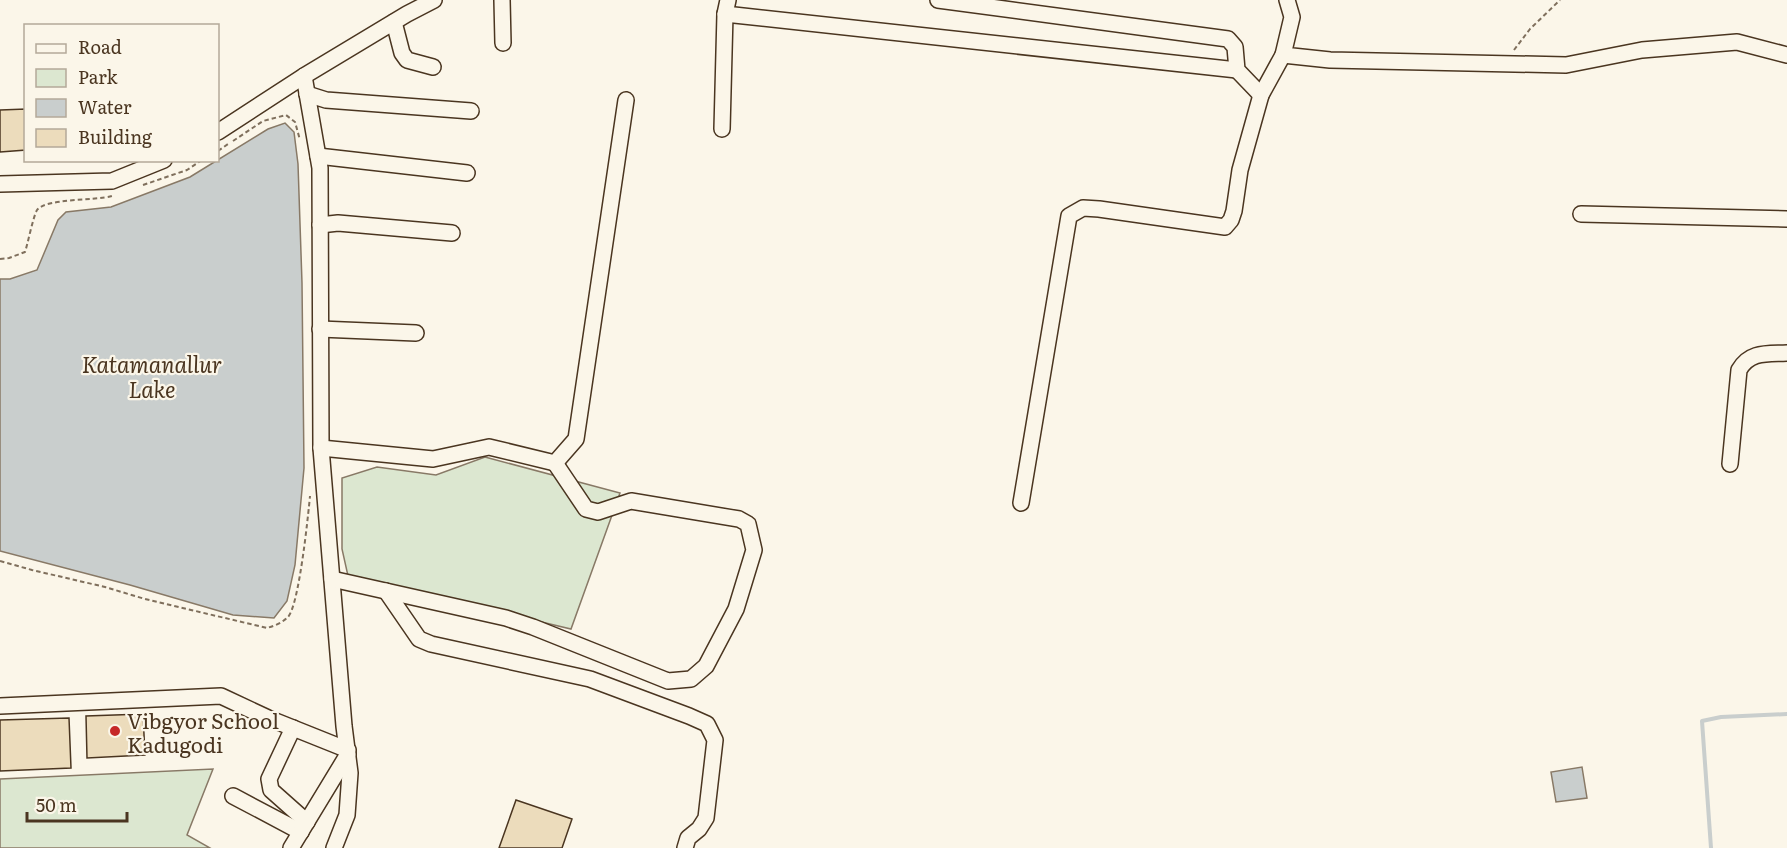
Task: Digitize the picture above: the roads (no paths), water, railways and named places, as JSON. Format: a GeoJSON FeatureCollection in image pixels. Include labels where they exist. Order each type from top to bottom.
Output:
{"type":"FeatureCollection","features":[{"type":"Feature","properties":{"kind":"street"},"geometry":{"type":"LineString","coordinates":[[219,131],[419,4],[434,0]]}},
{"type":"Feature","properties":{"kind":"street"},"geometry":{"type":"LineString","coordinates":[[502,0],[503,43]]}},
{"type":"Feature","properties":{"kind":"street"},"geometry":{"type":"LineString","coordinates":[[938,0],[1228,39],[1235,47],[1237,70],[1261,95]]}},
{"type":"Feature","properties":{"kind":"street"},"geometry":{"type":"LineString","coordinates":[[1021,502],[1069,216],[1083,208],[1099,209],[1225,227],[1234,211],[1240,170],[1261,95],[1282,55],[1292,17],[1287,0]]}},
{"type":"Feature","properties":{"kind":"street"},"geometry":{"type":"LineString","coordinates":[[722,129],[727,7],[1237,70]]}},
{"type":"Feature","properties":{"kind":"street"},"geometry":{"type":"LineString","coordinates":[[394,22],[402,53],[407,60],[433,67]]}},
{"type":"Feature","properties":{"kind":"street"},"geometry":{"type":"LineString","coordinates":[[1282,55],[1330,60],[1566,65],[1642,50],[1737,42],[1787,55]]}},
{"type":"Feature","properties":{"kind":"street"},"geometry":{"type":"LineString","coordinates":[[303,76],[320,168],[321,448],[350,772],[347,815],[334,848]]}},
{"type":"Feature","properties":{"kind":"street"},"geometry":{"type":"LineString","coordinates":[[307,94],[326,100],[471,111]]}},
{"type":"Feature","properties":{"kind":"street"},"geometry":{"type":"LineString","coordinates":[[555,463],[576,439],[626,100]]}},
{"type":"Feature","properties":{"kind":"street"},"geometry":{"type":"LineString","coordinates":[[318,156],[467,172]]}},
{"type":"Feature","properties":{"kind":"street"},"geometry":{"type":"LineString","coordinates":[[0,183],[111,181],[160,162]]}},
{"type":"Feature","properties":{"kind":"street"},"geometry":{"type":"LineString","coordinates":[[1581,214],[1787,219]]}},
{"type":"Feature","properties":{"kind":"street"},"geometry":{"type":"LineString","coordinates":[[320,225],[338,224],[452,233]]}},
{"type":"Feature","properties":{"kind":"street"},"geometry":{"type":"LineString","coordinates":[[320,329],[416,333]]}},
{"type":"Feature","properties":{"kind":"street"},"geometry":{"type":"LineString","coordinates":[[1730,464],[1738,370],[1745,360],[1762,354],[1787,353]]}},
{"type":"Feature","properties":{"kind":"street"},"geometry":{"type":"LineString","coordinates":[[321,448],[433,459],[489,447],[555,463],[586,509],[598,512],[631,501],[739,519],[748,524],[754,550],[736,609],[706,666],[692,679],[668,681],[515,621],[332,579]]}},
{"type":"Feature","properties":{"kind":"street"},"geometry":{"type":"LineString","coordinates":[[386,591],[419,639],[431,644],[590,679],[707,724],[715,740],[706,818],[699,830],[688,838],[685,848]]}},
{"type":"Feature","properties":{"kind":"street"},"geometry":{"type":"LineString","coordinates":[[0,706],[220,696],[348,752]]}},
{"type":"Feature","properties":{"kind":"street"},"geometry":{"type":"LineString","coordinates":[[293,728],[269,782],[271,790],[304,827]]}},
{"type":"Feature","properties":{"kind":"street"},"geometry":{"type":"LineString","coordinates":[[291,848],[348,752]]}},
{"type":"Feature","properties":{"kind":"street"},"geometry":{"type":"LineString","coordinates":[[233,795],[304,827]]}},
{"type":"Feature","properties":{"kind":"water","name":"Katamanallur Lake"},"geometry":{"type":"Polygon","coordinates":[[[285,123],[294,132],[298,164],[304,468],[295,565],[287,601],[274,618],[233,615],[0,551],[0,279],[10,279],[37,270],[58,220],[66,212],[111,207],[190,177],[214,162],[219,162],[219,159],[268,129],[285,123]]]}},
{"type":"Feature","properties":{"kind":"water"},"geometry":{"type":"Polygon","coordinates":[[[1582,767],[1587,798],[1556,802],[1551,772],[1582,767]]]}},
{"type":"Feature","properties":{"kind":"waterway"},"geometry":{"type":"LineString","coordinates":[[1711,848],[1702,721],[1721,717],[1787,714]]}},
{"type":"Feature","properties":{"kind":"place","name":"Vibgyor School Kadugodi"},"geometry":{"type":"Point","coordinates":[115,731]}}]}
